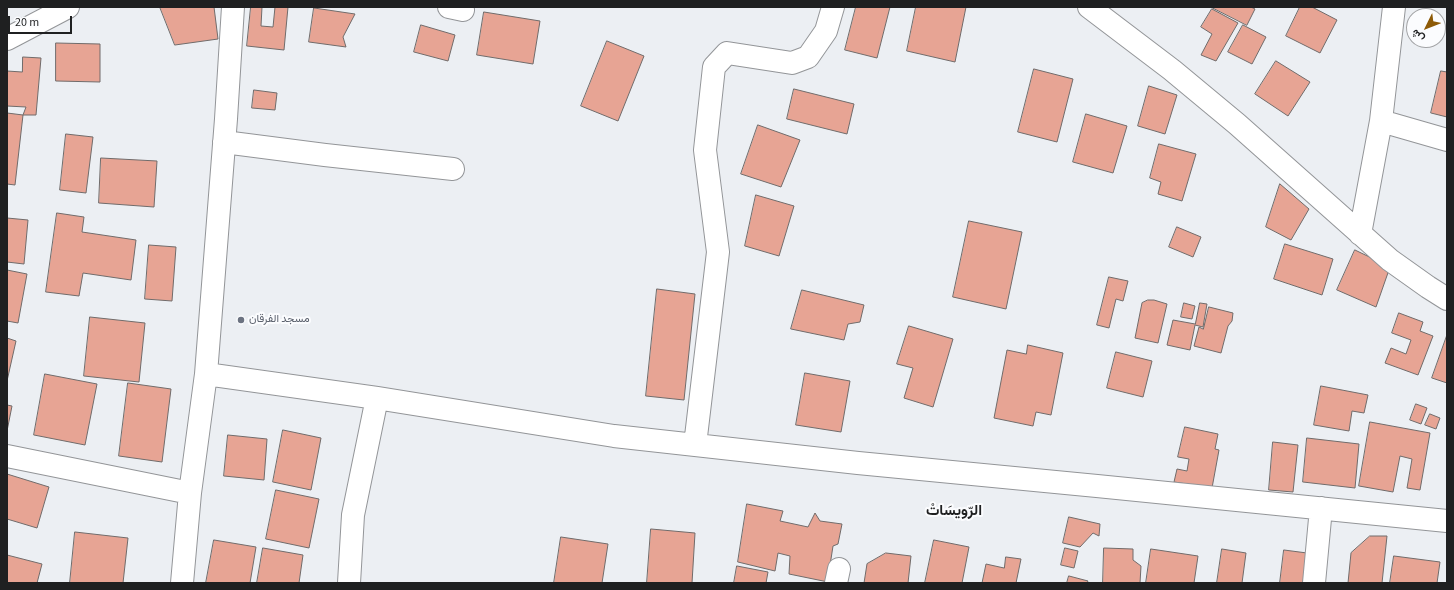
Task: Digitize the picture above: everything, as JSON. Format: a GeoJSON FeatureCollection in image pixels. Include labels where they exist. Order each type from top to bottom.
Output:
{"type":"FeatureCollection","features":[{"type":"Feature","properties":{"kind":"street"},"geometry":{"type":"LineString","coordinates":[[7,39],[68,7]]}},
{"type":"Feature","properties":{"kind":"street"},"geometry":{"type":"LineString","coordinates":[[182,583],[190,493],[206,374],[233,7]]}},
{"type":"Feature","properties":{"kind":"street"},"geometry":{"type":"LineString","coordinates":[[695,445],[718,252],[705,150],[714,67],[727,53],[792,63],[808,57],[826,31],[833,7]]}},
{"type":"Feature","properties":{"kind":"street"},"geometry":{"type":"LineString","coordinates":[[1089,7],[1172,70],[1237,124],[1390,260],[1447,299]]}},
{"type":"Feature","properties":{"kind":"street"},"geometry":{"type":"LineString","coordinates":[[1360,234],[1381,121],[1394,7]]}},
{"type":"Feature","properties":{"kind":"street"},"geometry":{"type":"LineString","coordinates":[[1381,121],[1447,140]]}},
{"type":"Feature","properties":{"kind":"street"},"geometry":{"type":"LineString","coordinates":[[224,142],[325,155],[453,168]]}},
{"type":"Feature","properties":{"kind":"street"},"geometry":{"type":"LineString","coordinates":[[206,374],[376,398],[614,436],[865,464],[1447,521]]}},
{"type":"Feature","properties":{"kind":"street"},"geometry":{"type":"LineString","coordinates":[[349,583],[353,515],[376,398]]}},
{"type":"Feature","properties":{"kind":"street"},"geometry":{"type":"LineString","coordinates":[[7,456],[190,493]]}},
{"type":"Feature","properties":{"kind":"street"},"geometry":{"type":"LineString","coordinates":[[1314,583],[1322,508]]}},
{"type":"Feature","properties":{"kind":"building"},"geometry":{"type":"Polygon","coordinates":[[[160,7],[214,7],[218,39],[175,45],[160,7]]]}},
{"type":"Feature","properties":{"kind":"building"},"geometry":{"type":"Polygon","coordinates":[[[251,7],[262,7],[261,26],[273,27],[275,7],[288,7],[284,50],[247,46],[251,7]]]}},
{"type":"Feature","properties":{"kind":"building"},"geometry":{"type":"Polygon","coordinates":[[[856,7],[890,7],[877,58],[845,50],[856,7]]]}},
{"type":"Feature","properties":{"kind":"building"},"geometry":{"type":"Polygon","coordinates":[[[916,7],[966,7],[955,62],[907,51],[916,7]]]}},
{"type":"Feature","properties":{"kind":"building"},"geometry":{"type":"Polygon","coordinates":[[[1211,7],[1251,7],[1255,9],[1247,25],[1211,7]]]}},
{"type":"Feature","properties":{"kind":"building"},"geometry":{"type":"Polygon","coordinates":[[[1300,7],[1312,7],[1337,20],[1320,53],[1286,36],[1300,7]]]}},
{"type":"Feature","properties":{"kind":"building"},"geometry":{"type":"Polygon","coordinates":[[[314,8],[355,14],[343,37],[346,47],[309,42],[314,8]]]}},
{"type":"Feature","properties":{"kind":"building"},"geometry":{"type":"Polygon","coordinates":[[[1212,9],[1238,23],[1216,61],[1201,55],[1212,34],[1201,27],[1212,9]]]}},
{"type":"Feature","properties":{"kind":"building"},"geometry":{"type":"Polygon","coordinates":[[[484,12],[540,21],[533,64],[477,55],[484,12]]]}},
{"type":"Feature","properties":{"kind":"building"},"geometry":{"type":"Polygon","coordinates":[[[421,25],[455,35],[448,61],[414,52],[421,25]]]}},
{"type":"Feature","properties":{"kind":"building"},"geometry":{"type":"Polygon","coordinates":[[[1243,25],[1266,37],[1252,64],[1228,52],[1243,25]]]}},
{"type":"Feature","properties":{"kind":"building"},"geometry":{"type":"Polygon","coordinates":[[[607,41],[644,56],[618,121],[581,106],[607,41]]]}},
{"type":"Feature","properties":{"kind":"building"},"geometry":{"type":"Polygon","coordinates":[[[56,43],[100,44],[100,82],[56,81],[56,43]]]}},
{"type":"Feature","properties":{"kind":"building"},"geometry":{"type":"Polygon","coordinates":[[[23,57],[41,58],[36,115],[23,115],[26,107],[7,106],[7,71],[22,72],[23,57]]]}},
{"type":"Feature","properties":{"kind":"building"},"geometry":{"type":"Polygon","coordinates":[[[1276,61],[1310,82],[1288,116],[1255,94],[1276,61]]]}},
{"type":"Feature","properties":{"kind":"building"},"geometry":{"type":"Polygon","coordinates":[[[1034,69],[1073,79],[1057,142],[1018,132],[1034,69]]]}},
{"type":"Feature","properties":{"kind":"building"},"geometry":{"type":"Polygon","coordinates":[[[1441,71],[1447,72],[1447,117],[1431,113],[1441,71]]]}},
{"type":"Feature","properties":{"kind":"building"},"geometry":{"type":"Polygon","coordinates":[[[1149,86],[1177,95],[1165,134],[1138,126],[1149,86]]]}},
{"type":"Feature","properties":{"kind":"building"},"geometry":{"type":"Polygon","coordinates":[[[794,89],[854,104],[847,134],[787,119],[794,89]]]}},
{"type":"Feature","properties":{"kind":"building"},"geometry":{"type":"Polygon","coordinates":[[[254,90],[277,93],[275,110],[252,108],[254,90]]]}},
{"type":"Feature","properties":{"kind":"building"},"geometry":{"type":"Polygon","coordinates":[[[7,113],[23,115],[15,185],[7,184],[7,113]]]}},
{"type":"Feature","properties":{"kind":"building"},"geometry":{"type":"Polygon","coordinates":[[[1086,114],[1127,126],[1113,173],[1073,162],[1086,114]]]}},
{"type":"Feature","properties":{"kind":"building"},"geometry":{"type":"Polygon","coordinates":[[[758,125],[800,140],[781,187],[741,174],[758,125]]]}},
{"type":"Feature","properties":{"kind":"building"},"geometry":{"type":"Polygon","coordinates":[[[66,134],[93,137],[86,193],[60,190],[66,134]]]}},
{"type":"Feature","properties":{"kind":"building"},"geometry":{"type":"Polygon","coordinates":[[[1159,144],[1196,154],[1182,201],[1158,194],[1161,182],[1150,178],[1159,144]]]}},
{"type":"Feature","properties":{"kind":"building"},"geometry":{"type":"Polygon","coordinates":[[[101,158],[157,161],[154,207],[99,203],[101,158]]]}},
{"type":"Feature","properties":{"kind":"building"},"geometry":{"type":"Polygon","coordinates":[[[1280,184],[1309,209],[1291,240],[1266,227],[1280,184]]]}},
{"type":"Feature","properties":{"kind":"building"},"geometry":{"type":"Polygon","coordinates":[[[756,195],[794,206],[779,256],[745,246],[756,195]]]}},
{"type":"Feature","properties":{"kind":"building"},"geometry":{"type":"Polygon","coordinates":[[[57,213],[84,217],[82,232],[136,240],[131,280],[83,273],[79,296],[46,292],[57,213]]]}},
{"type":"Feature","properties":{"kind":"building"},"geometry":{"type":"Polygon","coordinates":[[[7,218],[28,220],[24,264],[7,262],[7,218]]]}},
{"type":"Feature","properties":{"kind":"building"},"geometry":{"type":"Polygon","coordinates":[[[969,221],[1022,232],[1006,309],[953,297],[969,221]]]}},
{"type":"Feature","properties":{"kind":"building"},"geometry":{"type":"Polygon","coordinates":[[[1177,227],[1201,237],[1193,257],[1169,247],[1177,227]]]}},
{"type":"Feature","properties":{"kind":"building"},"geometry":{"type":"Polygon","coordinates":[[[1285,244],[1333,259],[1322,295],[1274,279],[1285,244]]]}},
{"type":"Feature","properties":{"kind":"building"},"geometry":{"type":"Polygon","coordinates":[[[149,245],[176,247],[172,301],[145,299],[149,245]]]}},
{"type":"Feature","properties":{"kind":"building"},"geometry":{"type":"Polygon","coordinates":[[[1355,250],[1390,267],[1376,307],[1337,290],[1355,250]]]}},
{"type":"Feature","properties":{"kind":"building"},"geometry":{"type":"Polygon","coordinates":[[[7,270],[27,274],[18,323],[7,321],[7,270]]]}},
{"type":"Feature","properties":{"kind":"building"},"geometry":{"type":"Polygon","coordinates":[[[1109,277],[1128,281],[1123,301],[1116,299],[1109,328],[1097,325],[1109,277]]]}},
{"type":"Feature","properties":{"kind":"building"},"geometry":{"type":"Polygon","coordinates":[[[657,289],[695,294],[684,400],[646,396],[657,289]]]}},
{"type":"Feature","properties":{"kind":"building"},"geometry":{"type":"Polygon","coordinates":[[[802,290],[864,305],[860,322],[848,324],[844,340],[791,329],[802,290]]]}},
{"type":"Feature","properties":{"kind":"building"},"geometry":{"type":"Polygon","coordinates":[[[1148,300],[1154,300],[1167,304],[1158,343],[1135,338],[1142,303],[1148,300]]]}},
{"type":"Feature","properties":{"kind":"building"},"geometry":{"type":"Polygon","coordinates":[[[1184,303],[1195,306],[1192,319],[1181,317],[1184,303]]]}},
{"type":"Feature","properties":{"kind":"building"},"geometry":{"type":"Polygon","coordinates":[[[1200,303],[1207,304],[1203,327],[1195,325],[1190,350],[1167,345],[1173,320],[1195,324],[1200,303]]]}},
{"type":"Feature","properties":{"kind":"building"},"geometry":{"type":"Polygon","coordinates":[[[1209,307],[1233,313],[1232,321],[1228,326],[1221,353],[1194,346],[1199,327],[1203,329],[1209,307]]]}},
{"type":"Feature","properties":{"kind":"building"},"geometry":{"type":"Polygon","coordinates":[[[1399,313],[1423,322],[1420,331],[1433,336],[1418,375],[1385,363],[1391,348],[1406,354],[1411,340],[1392,333],[1399,313]]]}},
{"type":"Feature","properties":{"kind":"building"},"geometry":{"type":"Polygon","coordinates":[[[90,317],[145,323],[139,382],[84,376],[90,317]]]}},
{"type":"Feature","properties":{"kind":"building"},"geometry":{"type":"Polygon","coordinates":[[[909,326],[953,339],[933,407],[904,398],[913,368],[897,364],[909,326]]]}},
{"type":"Feature","properties":{"kind":"building"},"geometry":{"type":"Polygon","coordinates":[[[1447,335],[1447,383],[1432,378],[1447,335]]]}},
{"type":"Feature","properties":{"kind":"building"},"geometry":{"type":"Polygon","coordinates":[[[7,338],[16,341],[7,381],[7,338]]]}},
{"type":"Feature","properties":{"kind":"building"},"geometry":{"type":"Polygon","coordinates":[[[1028,345],[1063,353],[1051,415],[1036,412],[1033,426],[994,418],[1007,350],[1026,354],[1028,345]]]}},
{"type":"Feature","properties":{"kind":"building"},"geometry":{"type":"Polygon","coordinates":[[[1116,352],[1152,361],[1143,397],[1107,388],[1116,352]]]}},
{"type":"Feature","properties":{"kind":"building"},"geometry":{"type":"Polygon","coordinates":[[[805,373],[850,381],[841,432],[796,425],[805,373]]]}},
{"type":"Feature","properties":{"kind":"building"},"geometry":{"type":"Polygon","coordinates":[[[45,374],[97,384],[85,445],[34,435],[45,374]]]}},
{"type":"Feature","properties":{"kind":"building"},"geometry":{"type":"Polygon","coordinates":[[[128,383],[171,389],[162,462],[119,456],[128,383]]]}},
{"type":"Feature","properties":{"kind":"building"},"geometry":{"type":"Polygon","coordinates":[[[1321,386],[1368,395],[1364,413],[1352,411],[1349,431],[1314,425],[1321,386]]]}},
{"type":"Feature","properties":{"kind":"building"},"geometry":{"type":"Polygon","coordinates":[[[1416,404],[1427,408],[1421,424],[1410,420],[1416,404]]]}},
{"type":"Feature","properties":{"kind":"building"},"geometry":{"type":"Polygon","coordinates":[[[7,405],[12,406],[7,431],[7,405]]]}},
{"type":"Feature","properties":{"kind":"building"},"geometry":{"type":"Polygon","coordinates":[[[1430,414],[1440,418],[1436,429],[1425,425],[1430,414]]]}},
{"type":"Feature","properties":{"kind":"building"},"geometry":{"type":"Polygon","coordinates":[[[1370,422],[1430,433],[1420,490],[1407,488],[1412,459],[1400,456],[1393,492],[1359,486],[1370,422]]]}},
{"type":"Feature","properties":{"kind":"building"},"geometry":{"type":"Polygon","coordinates":[[[1185,427],[1218,434],[1215,449],[1219,450],[1212,488],[1174,482],[1177,469],[1187,471],[1189,459],[1178,457],[1185,427]]]}},
{"type":"Feature","properties":{"kind":"building"},"geometry":{"type":"Polygon","coordinates":[[[283,430],[321,438],[311,490],[273,482],[283,430]]]}},
{"type":"Feature","properties":{"kind":"building"},"geometry":{"type":"Polygon","coordinates":[[[228,435],[267,439],[264,480],[224,476],[228,435]]]}},
{"type":"Feature","properties":{"kind":"building"},"geometry":{"type":"Polygon","coordinates":[[[1307,438],[1359,444],[1355,488],[1303,482],[1307,438]]]}},
{"type":"Feature","properties":{"kind":"building"},"geometry":{"type":"Polygon","coordinates":[[[1273,442],[1298,445],[1293,492],[1269,490],[1273,442]]]}},
{"type":"Feature","properties":{"kind":"building"},"geometry":{"type":"Polygon","coordinates":[[[7,474],[49,487],[37,528],[7,519],[7,474]]]}},
{"type":"Feature","properties":{"kind":"building"},"geometry":{"type":"Polygon","coordinates":[[[276,490],[319,499],[309,548],[266,539],[276,490]]]}},
{"type":"Feature","properties":{"kind":"building"},"geometry":{"type":"Polygon","coordinates":[[[747,504],[783,511],[780,521],[808,527],[815,513],[820,521],[842,524],[838,544],[833,546],[829,572],[833,583],[789,574],[790,556],[778,553],[775,571],[738,562],[747,504]]]}},
{"type":"Feature","properties":{"kind":"building"},"geometry":{"type":"Polygon","coordinates":[[[1069,517],[1100,524],[1099,536],[1093,533],[1080,547],[1063,543],[1069,517]]]}},
{"type":"Feature","properties":{"kind":"building"},"geometry":{"type":"Polygon","coordinates":[[[651,529],[695,533],[692,583],[647,583],[651,529]]]}},
{"type":"Feature","properties":{"kind":"building"},"geometry":{"type":"Polygon","coordinates":[[[75,532],[128,538],[123,583],[70,583],[75,532]]]}},
{"type":"Feature","properties":{"kind":"building"},"geometry":{"type":"Polygon","coordinates":[[[1370,536],[1387,536],[1382,583],[1348,583],[1351,553],[1370,536]]]}},
{"type":"Feature","properties":{"kind":"building"},"geometry":{"type":"Polygon","coordinates":[[[561,537],[608,544],[602,583],[554,583],[561,537]]]}},
{"type":"Feature","properties":{"kind":"building"},"geometry":{"type":"Polygon","coordinates":[[[214,540],[256,547],[250,583],[206,583],[214,540]]]}},
{"type":"Feature","properties":{"kind":"building"},"geometry":{"type":"Polygon","coordinates":[[[934,540],[969,547],[962,583],[925,583],[934,540]]]}},
{"type":"Feature","properties":{"kind":"building"},"geometry":{"type":"Polygon","coordinates":[[[263,548],[303,555],[299,583],[257,583],[263,548]]]}},
{"type":"Feature","properties":{"kind":"building"},"geometry":{"type":"Polygon","coordinates":[[[1065,548],[1078,551],[1074,568],[1061,565],[1065,548]]]}},
{"type":"Feature","properties":{"kind":"building"},"geometry":{"type":"Polygon","coordinates":[[[1104,548],[1133,549],[1133,560],[1141,566],[1140,583],[1103,583],[1104,548]]]}},
{"type":"Feature","properties":{"kind":"building"},"geometry":{"type":"Polygon","coordinates":[[[1151,549],[1198,556],[1194,583],[1146,583],[1151,549]]]}},
{"type":"Feature","properties":{"kind":"building"},"geometry":{"type":"Polygon","coordinates":[[[1222,549],[1246,553],[1242,583],[1217,583],[1222,549]]]}},
{"type":"Feature","properties":{"kind":"building"},"geometry":{"type":"Polygon","coordinates":[[[1284,550],[1307,553],[1303,583],[1280,583],[1284,550]]]}},
{"type":"Feature","properties":{"kind":"building"},"geometry":{"type":"Polygon","coordinates":[[[886,553],[911,556],[908,583],[864,583],[867,564],[886,553]]]}},
{"type":"Feature","properties":{"kind":"building"},"geometry":{"type":"Polygon","coordinates":[[[7,555],[42,564],[37,583],[7,583],[7,555]]]}},
{"type":"Feature","properties":{"kind":"building"},"geometry":{"type":"Polygon","coordinates":[[[1394,556],[1440,562],[1437,583],[1390,583],[1394,556]]]}},
{"type":"Feature","properties":{"kind":"building"},"geometry":{"type":"Polygon","coordinates":[[[1006,557],[1021,559],[1016,583],[982,583],[986,564],[1004,568],[1006,557]]]}},
{"type":"Feature","properties":{"kind":"building"},"geometry":{"type":"Polygon","coordinates":[[[737,566],[768,572],[766,583],[734,583],[737,566]]]}},
{"type":"Feature","properties":{"kind":"building"},"geometry":{"type":"Polygon","coordinates":[[[1069,576],[1088,581],[1087,583],[1067,583],[1069,576]]]}},
{"type":"Feature","properties":{"kind":"place","name":"مسجد الفرقان"},"geometry":{"type":"Point","coordinates":[241,320]}},
{"type":"Feature","properties":{"kind":"district","name":"الرّويسَاتْ"},"geometry":{"type":"Point","coordinates":[954,512]}}]}
